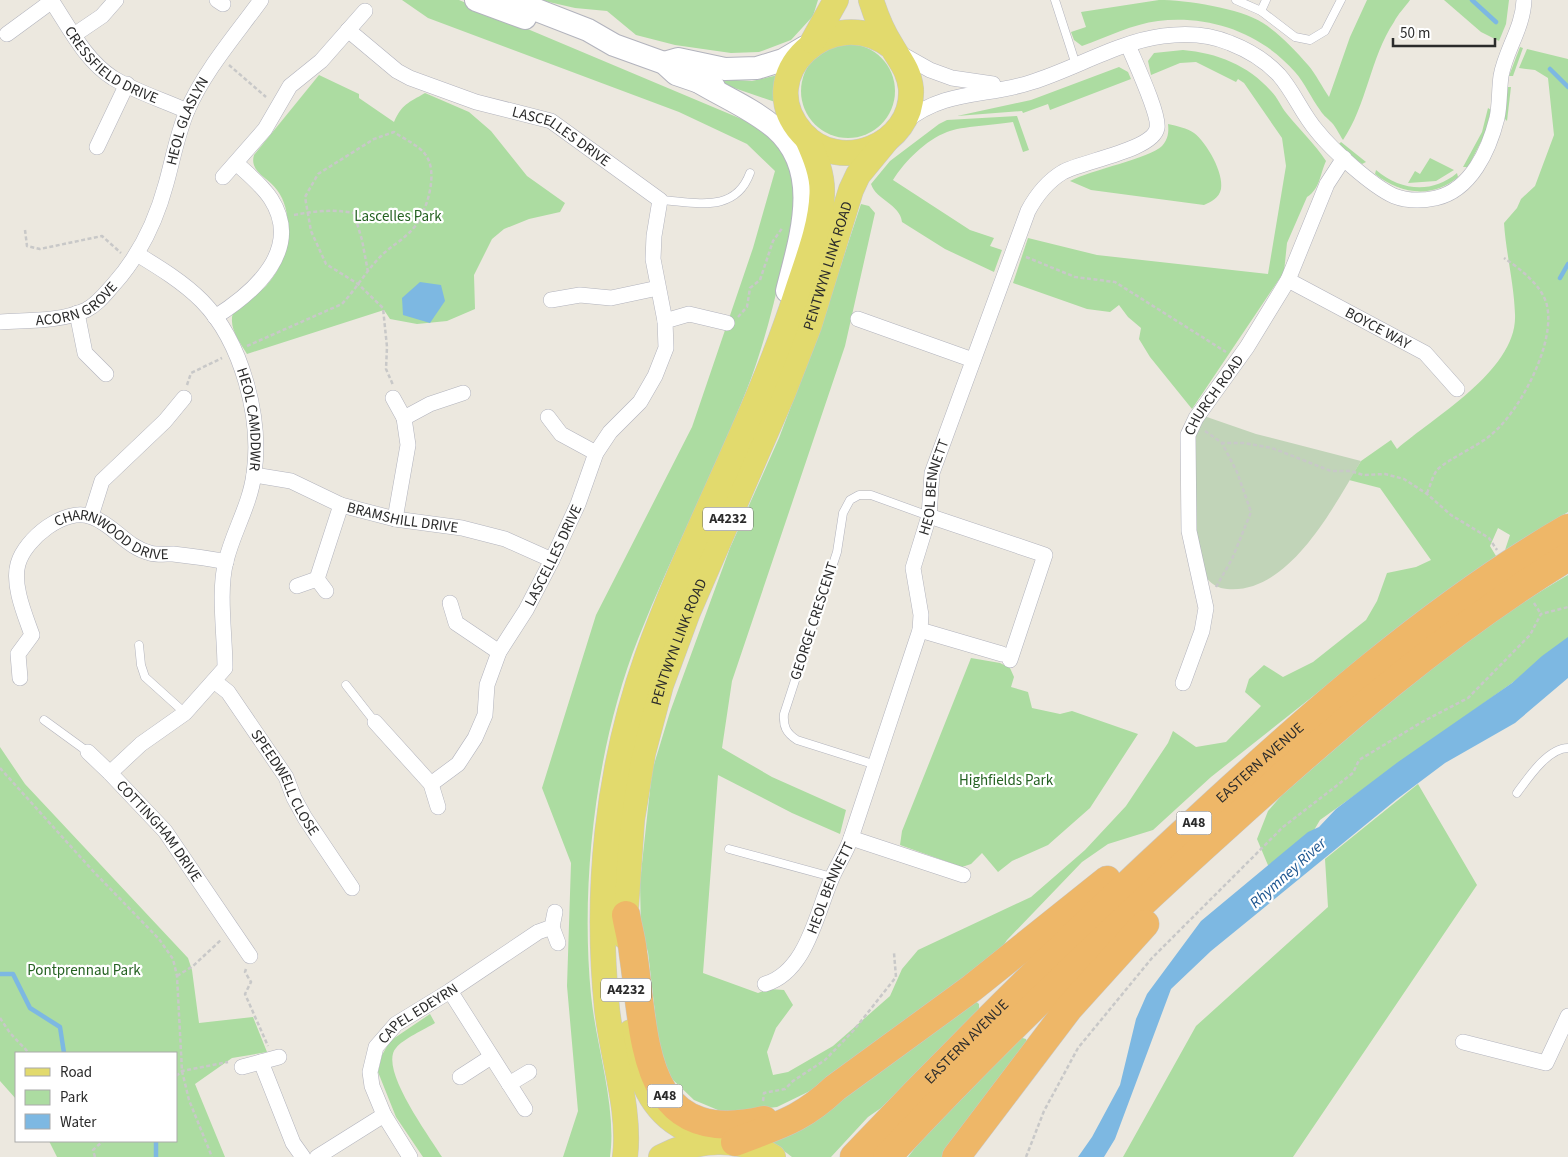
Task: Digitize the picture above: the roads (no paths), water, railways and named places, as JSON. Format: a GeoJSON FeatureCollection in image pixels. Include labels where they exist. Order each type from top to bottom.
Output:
{"type":"FeatureCollection","features":[{"type":"Feature","properties":{"kind":"highway","name":"EASTERN AVENUE"},"geometry":{"type":"LineString","coordinates":[[854,1157],[1024,983],[1267,772],[1429,622],[1510,564],[1568,528]]}},
{"type":"Feature","properties":{"kind":"highway","name":"EASTERN AVENUE"},"geometry":{"type":"LineString","coordinates":[[887,1157],[1267,772],[1501,599],[1568,557]]}},
{"type":"Feature","properties":{"kind":"highway"},"geometry":{"type":"LineString","coordinates":[[724,1142],[802,1116],[835,1088],[972,988],[1146,848],[1267,772]]}},
{"type":"Feature","properties":{"kind":"highway"},"geometry":{"type":"LineString","coordinates":[[956,1157],[999,1098],[1075,1001],[1267,772]]}},
{"type":"Feature","properties":{"kind":"highway","name":"A48"},"geometry":{"type":"LineString","coordinates":[[626,915],[634,953],[637,994],[650,1062],[659,1086],[679,1110],[710,1124],[745,1124],[775,1118],[835,1088]]}},
{"type":"Feature","properties":{"kind":"main road","name":"PENTWYN LINK ROAD"},"geometry":{"type":"LineString","coordinates":[[625,1157],[625,1125],[607,1011],[602,940],[605,850],[619,756],[647,656],[678,578],[768,375],[804,270],[820,206],[820,175],[787,102],[786,89],[793,64],[809,44],[836,0]]}},
{"type":"Feature","properties":{"kind":"main road","name":"PENTWYN LINK ROAD"},"geometry":{"type":"LineString","coordinates":[[724,1142],[671,1119],[654,1103],[643,1083],[634,1046],[626,998],[622,952],[632,820],[643,753],[662,685],[688,612],[784,393],[809,326],[851,190],[858,175],[893,134],[908,110],[911,91],[906,67],[893,49],[871,0]]}},
{"type":"Feature","properties":{"kind":"main road","name":"PENTWYN LINK ROAD"},"geometry":{"type":"LineString","coordinates":[[809,44],[830,33],[848,30],[878,36],[893,49]]}},
{"type":"Feature","properties":{"kind":"main road"},"geometry":{"type":"LineString","coordinates":[[802,132],[817,145],[840,153],[865,151],[893,134]]}},
{"type":"Feature","properties":{"kind":"main road","name":"A4232"},"geometry":{"type":"LineString","coordinates":[[661,1157],[685,1147],[724,1142],[757,1148],[773,1157]]}},
{"type":"Feature","properties":{"kind":"street"},"geometry":{"type":"LineString","coordinates":[[74,36],[102,16],[116,0]]}},
{"type":"Feature","properties":{"kind":"street","name":"HEOL GLASLYN"},"geometry":{"type":"LineString","coordinates":[[134,258],[156,216],[166,184],[176,140],[187,111],[219,56],[261,0]]}},
{"type":"Feature","properties":{"kind":"street"},"geometry":{"type":"LineString","coordinates":[[476,0],[586,41],[614,45]]}},
{"type":"Feature","properties":{"kind":"street"},"geometry":{"type":"LineString","coordinates":[[511,0],[588,30],[614,45],[664,64],[676,74],[770,106],[802,132]]}},
{"type":"Feature","properties":{"kind":"street"},"geometry":{"type":"LineString","coordinates":[[893,134],[922,111],[950,99],[978,92],[1013,88],[1128,45],[1163,36],[1189,34],[1216,38],[1244,49],[1277,73],[1316,130],[1344,158],[1383,190],[1403,199],[1426,200],[1438,198],[1466,180],[1480,160],[1493,131],[1497,117],[1502,75],[1520,26],[1524,0]]}},
{"type":"Feature","properties":{"kind":"street"},"geometry":{"type":"LineString","coordinates":[[7,34],[52,1]]}},
{"type":"Feature","properties":{"kind":"street","name":"CRESSFIELD DRIVE"},"geometry":{"type":"LineString","coordinates":[[52,1],[74,36],[104,71],[127,84],[187,111]]}},
{"type":"Feature","properties":{"kind":"street"},"geometry":{"type":"LineString","coordinates":[[223,177],[262,133],[290,86],[321,61],[365,11]]}},
{"type":"Feature","properties":{"kind":"street","name":"LASCELLES DRIVE"},"geometry":{"type":"LineString","coordinates":[[348,30],[386,62],[410,78],[476,102],[551,121],[660,200],[653,259],[665,321],[666,348],[656,376],[640,402],[610,432],[596,453],[578,504],[552,560],[526,610],[499,652],[487,685],[485,716],[475,738],[458,764],[431,784]]}},
{"type":"Feature","properties":{"kind":"street"},"geometry":{"type":"LineString","coordinates":[[664,64],[678,59],[725,69],[757,68],[783,60],[809,44]]}},
{"type":"Feature","properties":{"kind":"street","name":"HEOL BENNETT"},"geometry":{"type":"LineString","coordinates":[[764,984],[774,981],[790,969],[802,952],[832,877],[845,855],[876,765],[920,630],[921,615],[913,568],[929,516],[932,473],[1023,223],[1034,200],[1048,184],[1064,172],[1137,146],[1151,138],[1156,132],[1157,119],[1128,45]]}},
{"type":"Feature","properties":{"kind":"street"},"geometry":{"type":"LineString","coordinates":[[893,49],[930,70],[952,78],[1013,88]]}},
{"type":"Feature","properties":{"kind":"street"},"geometry":{"type":"LineString","coordinates":[[699,82],[755,114],[775,128],[794,152],[802,172],[805,196],[799,240],[768,375]]}},
{"type":"Feature","properties":{"kind":"street"},"geometry":{"type":"LineString","coordinates":[[98,147],[127,84]]}},
{"type":"Feature","properties":{"kind":"street","name":"CHURCH ROAD"},"geometry":{"type":"LineString","coordinates":[[1183,683],[1202,631],[1206,608],[1188,531],[1187,444],[1193,425],[1239,359],[1288,280],[1328,184],[1344,158]]}},
{"type":"Feature","properties":{"kind":"street"},"geometry":{"type":"LineString","coordinates":[[215,317],[267,274],[275,261],[280,244],[279,218],[272,200],[266,190],[236,162]]}},
{"type":"Feature","properties":{"kind":"street","name":"ACORN GROVE"},"geometry":{"type":"LineString","coordinates":[[0,322],[33,322],[77,313],[93,306],[101,299],[134,258]]}},
{"type":"Feature","properties":{"kind":"street","name":"HEOL CAMDDWR"},"geometry":{"type":"LineString","coordinates":[[134,258],[175,278],[202,301],[215,317],[234,352],[253,405],[256,443],[254,475],[226,562],[223,608],[225,668],[214,681]]}},
{"type":"Feature","properties":{"kind":"street","name":"BOYCE WAY"},"geometry":{"type":"LineString","coordinates":[[1288,280],[1425,354],[1458,389]]}},
{"type":"Feature","properties":{"kind":"street"},"geometry":{"type":"LineString","coordinates":[[551,300],[580,295],[611,298],[658,288]]}},
{"type":"Feature","properties":{"kind":"street"},"geometry":{"type":"LineString","coordinates":[[77,313],[85,353],[106,374]]}},
{"type":"Feature","properties":{"kind":"street"},"geometry":{"type":"LineString","coordinates":[[665,321],[689,314],[727,322]]}},
{"type":"Feature","properties":{"kind":"street"},"geometry":{"type":"LineString","coordinates":[[858,319],[973,360]]}},
{"type":"Feature","properties":{"kind":"street"},"geometry":{"type":"LineString","coordinates":[[404,418],[430,404],[463,392]]}},
{"type":"Feature","properties":{"kind":"street"},"geometry":{"type":"LineString","coordinates":[[91,516],[102,481],[165,420],[184,398]]}},
{"type":"Feature","properties":{"kind":"street"},"geometry":{"type":"LineString","coordinates":[[393,398],[404,418],[408,445],[395,519]]}},
{"type":"Feature","properties":{"kind":"street"},"geometry":{"type":"LineString","coordinates":[[548,417],[561,434],[596,453]]}},
{"type":"Feature","properties":{"kind":"street","name":"BRAMSHILL DRIVE"},"geometry":{"type":"LineString","coordinates":[[254,475],[290,481],[341,505],[395,519],[462,528],[505,539],[552,560]]}},
{"type":"Feature","properties":{"kind":"street"},"geometry":{"type":"LineString","coordinates":[[297,586],[321,585],[341,505]]}},
{"type":"Feature","properties":{"kind":"street","name":"CHARNWOOD DRIVE"},"geometry":{"type":"LineString","coordinates":[[20,678],[18,654],[32,635],[21,601],[17,576],[18,564],[26,550],[38,536],[62,519],[73,515],[91,516],[127,544],[150,553],[209,558],[226,562]]}},
{"type":"Feature","properties":{"kind":"street"},"geometry":{"type":"LineString","coordinates":[[920,630],[1006,657],[1044,555],[929,516]]}},
{"type":"Feature","properties":{"kind":"street"},"geometry":{"type":"LineString","coordinates":[[450,603],[456,623],[499,652]]}},
{"type":"Feature","properties":{"kind":"street","name":"COTTINGHAM DRIVE"},"geometry":{"type":"LineString","coordinates":[[214,681],[185,712],[141,744],[110,773],[165,831],[250,956]]}},
{"type":"Feature","properties":{"kind":"street","name":"SPEEDWELL CLOSE"},"geometry":{"type":"LineString","coordinates":[[214,681],[228,692],[286,777],[294,798],[352,888]]}},
{"type":"Feature","properties":{"kind":"street"},"geometry":{"type":"LineString","coordinates":[[375,722],[431,784],[438,808]]}},
{"type":"Feature","properties":{"kind":"street"},"geometry":{"type":"LineString","coordinates":[[88,752],[110,773]]}},
{"type":"Feature","properties":{"kind":"street"},"geometry":{"type":"LineString","coordinates":[[851,838],[963,875]]}},
{"type":"Feature","properties":{"kind":"street","name":"CAPEL EDEYRN"},"geometry":{"type":"LineString","coordinates":[[410,1157],[384,1115],[372,1086],[370,1072],[376,1047],[396,1024],[450,991],[538,932],[553,919],[558,943]]}},
{"type":"Feature","properties":{"kind":"street"},"geometry":{"type":"LineString","coordinates":[[450,991],[525,1109]]}},
{"type":"Feature","properties":{"kind":"street"},"geometry":{"type":"LineString","coordinates":[[1463,1042],[1546,1063],[1568,1016]]}},
{"type":"Feature","properties":{"kind":"street"},"geometry":{"type":"LineString","coordinates":[[460,1076],[491,1057]]}},
{"type":"Feature","properties":{"kind":"street"},"geometry":{"type":"LineString","coordinates":[[242,1067],[271,1059],[293,1143],[303,1157]]}},
{"type":"Feature","properties":{"kind":"street"},"geometry":{"type":"LineString","coordinates":[[509,1084],[529,1072]]}},
{"type":"Feature","properties":{"kind":"street"},"geometry":{"type":"LineString","coordinates":[[317,1157],[384,1115]]}},
{"type":"Feature","properties":{"kind":"lane"},"geometry":{"type":"LineString","coordinates":[[1055,0],[1076,65]]}},
{"type":"Feature","properties":{"kind":"lane"},"geometry":{"type":"LineString","coordinates":[[1236,0],[1261,11],[1296,37],[1310,40],[1325,31],[1341,0]]}},
{"type":"Feature","properties":{"kind":"lane"},"geometry":{"type":"LineString","coordinates":[[1261,11],[1266,0]]}},
{"type":"Feature","properties":{"kind":"lane"},"geometry":{"type":"LineString","coordinates":[[660,200],[712,203],[727,200],[738,194],[745,186],[750,173]]}},
{"type":"Feature","properties":{"kind":"lane","name":"GEORGE CRESCENT"},"geometry":{"type":"LineString","coordinates":[[876,765],[797,740],[789,735],[786,729],[784,714],[837,552],[843,513],[850,500],[859,495],[871,495],[929,516]]}},
{"type":"Feature","properties":{"kind":"lane"},"geometry":{"type":"LineString","coordinates":[[139,645],[141,665],[146,677],[185,712]]}},
{"type":"Feature","properties":{"kind":"lane"},"geometry":{"type":"LineString","coordinates":[[346,684],[375,722]]}},
{"type":"Feature","properties":{"kind":"lane"},"geometry":{"type":"LineString","coordinates":[[44,720],[88,752]]}},
{"type":"Feature","properties":{"kind":"lane"},"geometry":{"type":"LineString","coordinates":[[1518,793],[1537,766],[1562,748],[1568,748]]}},
{"type":"Feature","properties":{"kind":"lane"},"geometry":{"type":"LineString","coordinates":[[729,849],[832,877]]}},
{"type":"Feature","properties":{"kind":"water"},"geometry":{"type":"Polygon","coordinates":[[[420,282],[441,285],[445,301],[430,323],[403,315],[402,298],[420,282]]]}},
{"type":"Feature","properties":{"kind":"water","name":"Rhymney River"},"geometry":{"type":"Polygon","coordinates":[[[1568,637],[1568,678],[1515,723],[1445,763],[1397,799],[1211,951],[1171,989],[1115,1139],[1104,1157],[1078,1157],[1092,1137],[1120,1085],[1136,1019],[1147,994],[1201,921],[1308,832],[1319,827],[1336,809],[1398,762],[1512,683],[1542,656],[1568,637]]]}},
{"type":"Feature","properties":{"kind":"waterway"},"geometry":{"type":"LineString","coordinates":[[1472,0],[1496,22]]}},
{"type":"Feature","properties":{"kind":"waterway"},"geometry":{"type":"LineString","coordinates":[[1550,69],[1568,87]]}},
{"type":"Feature","properties":{"kind":"waterway"},"geometry":{"type":"LineString","coordinates":[[1560,278],[1568,264]]}},
{"type":"Feature","properties":{"kind":"waterway"},"geometry":{"type":"LineString","coordinates":[[0,974],[13,974],[30,1008],[60,1027],[64,1052]]}},
{"type":"Feature","properties":{"kind":"waterway"},"geometry":{"type":"LineString","coordinates":[[156,1142],[156,1157]]}},
{"type":"Feature","properties":{"kind":"park label","name":"Lascelles Park"},"geometry":{"type":"Point","coordinates":[398,216]}},
{"type":"Feature","properties":{"kind":"park label","name":"Highfields Park"},"geometry":{"type":"Point","coordinates":[1006,780]}},
{"type":"Feature","properties":{"kind":"park label","name":"Pontprennau Park"},"geometry":{"type":"Point","coordinates":[84,970]}}]}
